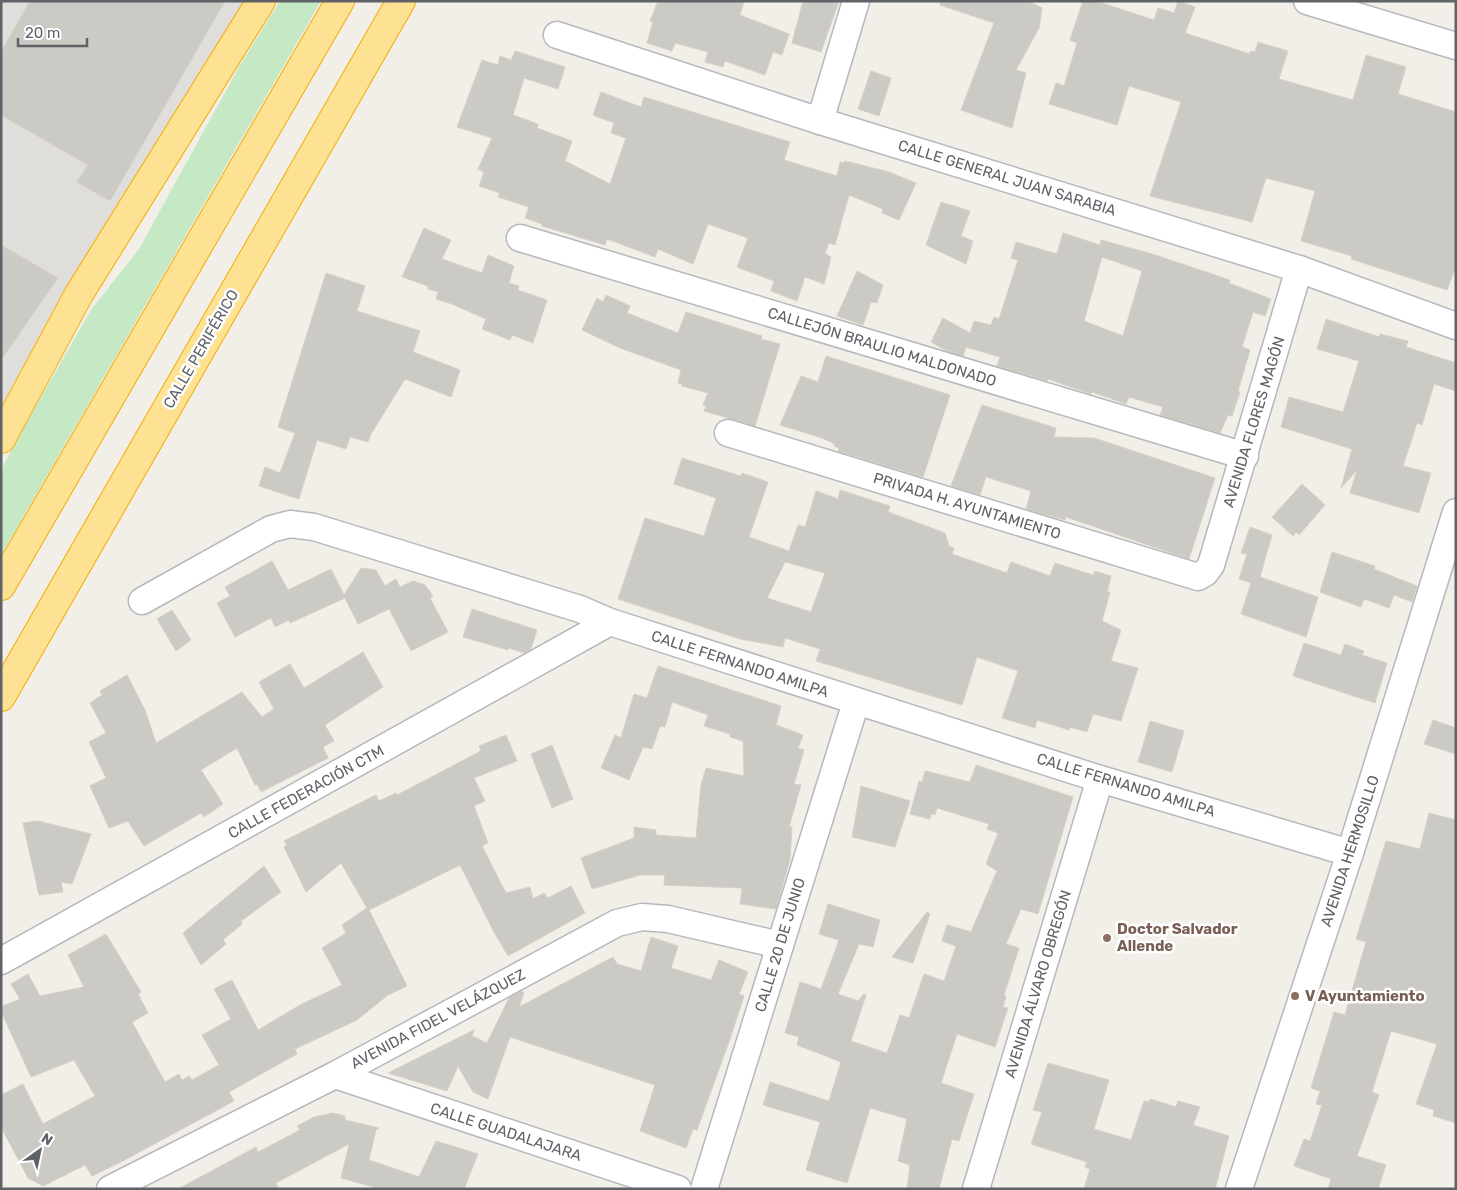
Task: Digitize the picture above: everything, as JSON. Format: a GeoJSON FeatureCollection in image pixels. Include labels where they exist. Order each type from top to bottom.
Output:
{"type":"FeatureCollection","features":[{"type":"Feature","properties":{"kind":"highway"},"geometry":{"type":"LineString","coordinates":[[1,439],[78,294],[261,1]]}},
{"type":"Feature","properties":{"kind":"highway"},"geometry":{"type":"LineString","coordinates":[[1,586],[340,1]]}},
{"type":"Feature","properties":{"kind":"highway","name":"CALLE PERIFÉRICO"},"geometry":{"type":"LineString","coordinates":[[1,697],[401,1]]}},
{"type":"Feature","properties":{"kind":"street"},"geometry":{"type":"LineString","coordinates":[[820,121],[856,1]]}},
{"type":"Feature","properties":{"kind":"street"},"geometry":{"type":"LineString","coordinates":[[1307,1],[1456,46]]}},
{"type":"Feature","properties":{"kind":"street","name":"CALLE GENERAL JUAN SARABIA"},"geometry":{"type":"LineString","coordinates":[[556,35],[820,121],[1299,269],[1456,326]]}},
{"type":"Feature","properties":{"kind":"street","name":"CALLEJÓN BRAULIO MALDONADO"},"geometry":{"type":"LineString","coordinates":[[520,238],[1245,456]]}},
{"type":"Feature","properties":{"kind":"street","name":"AVENIDA FLORES MAGÓN"},"geometry":{"type":"LineString","coordinates":[[1206,573],[1211,565],[1245,456],[1299,269]]}},
{"type":"Feature","properties":{"kind":"street","name":"PRIVADA H. AYUNTAMIENTO"},"geometry":{"type":"LineString","coordinates":[[728,433],[1198,577],[1206,573]]}},
{"type":"Feature","properties":{"kind":"street","name":"AVENIDA HERMOSILLO"},"geometry":{"type":"LineString","coordinates":[[1238,1189],[1350,852],[1456,512]]}},
{"type":"Feature","properties":{"kind":"street","name":"CALLE FERNANDO AMILPA"},"geometry":{"type":"LineString","coordinates":[[142,601],[271,529],[290,524],[324,530],[580,609],[610,622],[1100,779],[1350,852]]}},
{"type":"Feature","properties":{"kind":"street","name":"CALLE FEDERACIÓN CTM"},"geometry":{"type":"LineString","coordinates":[[1,961],[610,622]]}},
{"type":"Feature","properties":{"kind":"street","name":"CALLE 20 DE JUNIO"},"geometry":{"type":"LineString","coordinates":[[704,1189],[856,702]]}},
{"type":"Feature","properties":{"kind":"street","name":"AVENIDA ÁLVARO OBREGÓN"},"geometry":{"type":"LineString","coordinates":[[976,1189],[1100,779]]}},
{"type":"Feature","properties":{"kind":"street","name":"AVENIDA FIDEL VELÁZQUEZ"},"geometry":{"type":"LineString","coordinates":[[110,1189],[335,1075],[616,923],[642,918],[668,919],[780,945]]}},
{"type":"Feature","properties":{"kind":"street","name":"CALLE GUADALAJARA"},"geometry":{"type":"LineString","coordinates":[[335,1075],[678,1189]]}},
{"type":"Feature","properties":{"kind":"shaded area"},"geometry":{"type":"Polygon","coordinates":[[[1,1],[250,1],[95,259],[1,409],[1,1]]]}},
{"type":"Feature","properties":{"kind":"green space"},"geometry":{"type":"Polygon","coordinates":[[[280,1],[321,1],[1,555],[1,470],[91,310],[139,249],[239,67],[280,1]]]}},
{"type":"Feature","properties":{"kind":"building"},"geometry":{"type":"Polygon","coordinates":[[[30,1],[225,1],[110,201],[77,182],[88,165],[1,115],[1,52],[30,1]]]}},
{"type":"Feature","properties":{"kind":"building"},"geometry":{"type":"Polygon","coordinates":[[[658,1],[744,1],[740,15],[789,34],[782,55],[773,52],[765,75],[725,61],[723,67],[705,62],[708,52],[675,43],[672,51],[647,43],[653,22],[650,21],[658,1]]]}},
{"type":"Feature","properties":{"kind":"building"},"geometry":{"type":"Polygon","coordinates":[[[803,1],[839,1],[821,52],[792,43],[803,1]]]}},
{"type":"Feature","properties":{"kind":"building"},"geometry":{"type":"Polygon","coordinates":[[[940,1],[1028,1],[1042,8],[1039,28],[1016,70],[1026,73],[1012,128],[961,110],[994,23],[940,5],[940,1]]]}},
{"type":"Feature","properties":{"kind":"building"},"geometry":{"type":"Polygon","coordinates":[[[1083,1],[1096,1],[1154,20],[1158,8],[1174,13],[1178,1],[1195,7],[1185,33],[1250,54],[1250,51],[1255,52],[1258,42],[1288,51],[1279,79],[1353,100],[1366,55],[1406,67],[1398,94],[1456,112],[1456,266],[1447,290],[1351,259],[1352,256],[1301,241],[1315,191],[1266,178],[1252,222],[1150,196],[1181,102],[1129,86],[1117,125],[1049,104],[1056,83],[1064,86],[1077,43],[1070,40],[1083,1]]]}},
{"type":"Feature","properties":{"kind":"building"},"geometry":{"type":"Polygon","coordinates":[[[515,51],[565,67],[558,89],[524,78],[513,115],[538,124],[537,128],[572,141],[565,161],[610,184],[626,138],[611,133],[614,123],[593,115],[601,92],[641,107],[644,97],[790,142],[784,160],[837,176],[840,162],[844,163],[845,161],[889,172],[916,183],[899,220],[882,213],[883,209],[849,195],[835,245],[829,243],[825,253],[831,257],[824,284],[805,277],[797,301],[771,291],[774,281],[737,267],[748,238],[708,224],[693,264],[658,249],[655,257],[607,239],[605,245],[542,226],[542,224],[525,218],[529,207],[498,197],[500,193],[479,186],[484,172],[478,169],[492,138],[457,127],[482,60],[498,65],[500,56],[511,60],[515,51]]]}},
{"type":"Feature","properties":{"kind":"building"},"geometry":{"type":"Polygon","coordinates":[[[871,71],[891,78],[879,116],[858,109],[871,71]]]}},
{"type":"Feature","properties":{"kind":"building"},"geometry":{"type":"Polygon","coordinates":[[[941,202],[970,211],[961,236],[973,241],[966,264],[926,245],[941,202]]]}},
{"type":"Feature","properties":{"kind":"building"},"geometry":{"type":"Polygon","coordinates":[[[424,228],[451,240],[442,259],[482,273],[488,255],[514,266],[509,283],[519,286],[518,290],[547,300],[533,343],[512,335],[510,340],[482,329],[486,319],[436,299],[438,292],[428,289],[428,286],[402,277],[424,228]]]}},
{"type":"Feature","properties":{"kind":"building"},"geometry":{"type":"Polygon","coordinates":[[[1063,233],[1100,245],[1101,240],[1152,254],[1230,280],[1229,283],[1271,299],[1265,316],[1253,312],[1242,347],[1250,350],[1238,391],[1240,392],[1232,416],[1228,415],[1220,433],[1160,415],[1163,407],[1129,397],[1126,404],[1048,379],[1047,381],[997,366],[1000,357],[966,347],[963,356],[947,351],[931,342],[943,318],[970,333],[974,321],[991,325],[994,317],[999,319],[1018,260],[1011,258],[1016,242],[1057,254],[1063,233]],[[1102,257],[1084,321],[1123,336],[1142,271],[1102,257]]]}},
{"type":"Feature","properties":{"kind":"building"},"geometry":{"type":"Polygon","coordinates":[[[1,245],[58,278],[1,360],[1,245]]]}},
{"type":"Feature","properties":{"kind":"building"},"geometry":{"type":"Polygon","coordinates":[[[857,271],[883,285],[877,303],[871,302],[863,325],[837,316],[857,271]]]}},
{"type":"Feature","properties":{"kind":"building"},"geometry":{"type":"Polygon","coordinates":[[[326,273],[365,286],[357,311],[420,331],[413,352],[460,370],[451,397],[405,379],[368,442],[350,437],[346,449],[317,440],[299,499],[259,486],[265,467],[280,473],[295,433],[278,427],[326,273]]]}},
{"type":"Feature","properties":{"kind":"building"},"geometry":{"type":"Polygon","coordinates":[[[606,295],[630,306],[627,313],[678,333],[686,312],[762,336],[761,339],[780,344],[755,426],[704,411],[706,406],[703,405],[708,393],[682,386],[682,384],[678,383],[681,370],[620,348],[582,330],[597,298],[603,302],[606,295]]]}},
{"type":"Feature","properties":{"kind":"building"},"geometry":{"type":"Polygon","coordinates":[[[1326,319],[1379,337],[1380,334],[1408,341],[1406,347],[1456,363],[1456,391],[1434,384],[1422,425],[1417,423],[1403,466],[1431,473],[1419,513],[1350,493],[1357,470],[1341,488],[1352,449],[1281,427],[1289,397],[1343,412],[1359,361],[1317,349],[1326,319]]]}},
{"type":"Feature","properties":{"kind":"building"},"geometry":{"type":"Polygon","coordinates":[[[826,356],[950,395],[923,477],[838,451],[839,448],[834,446],[835,444],[822,438],[780,425],[801,376],[818,382],[826,356]]]}},
{"type":"Feature","properties":{"kind":"building"},"geometry":{"type":"Polygon","coordinates":[[[982,405],[1056,428],[1054,437],[1094,438],[1215,478],[1189,559],[1066,517],[1065,520],[1026,509],[1031,491],[986,477],[980,495],[951,486],[982,405]]]}},
{"type":"Feature","properties":{"kind":"building"},"geometry":{"type":"Polygon","coordinates":[[[682,458],[741,476],[742,473],[768,482],[749,537],[789,551],[798,525],[805,527],[816,491],[838,499],[840,490],[890,506],[888,512],[945,533],[949,546],[954,548],[952,554],[1007,573],[1011,562],[1050,576],[1055,563],[1093,575],[1095,571],[1111,576],[1107,592],[1110,592],[1102,621],[1121,630],[1111,661],[1138,668],[1121,721],[1093,714],[1087,732],[1070,727],[1069,730],[1037,720],[1035,728],[1002,718],[1018,671],[977,657],[962,705],[816,661],[820,649],[785,638],[783,647],[740,639],[618,599],[645,518],[704,536],[716,498],[674,484],[682,458]],[[785,562],[767,598],[811,612],[825,573],[785,562]]]}},
{"type":"Feature","properties":{"kind":"building"},"geometry":{"type":"Polygon","coordinates":[[[1302,484],[1325,505],[1299,535],[1296,532],[1293,536],[1272,517],[1302,484]]]}},
{"type":"Feature","properties":{"kind":"building"},"geometry":{"type":"Polygon","coordinates":[[[1250,527],[1272,535],[1260,577],[1318,597],[1306,637],[1241,614],[1251,583],[1239,579],[1247,554],[1241,553],[1250,527]]]}},
{"type":"Feature","properties":{"kind":"building"},"geometry":{"type":"Polygon","coordinates":[[[1332,552],[1375,566],[1374,569],[1417,586],[1412,602],[1394,595],[1389,608],[1364,599],[1361,607],[1320,592],[1332,552]]]}},
{"type":"Feature","properties":{"kind":"building"},"geometry":{"type":"Polygon","coordinates":[[[272,561],[288,590],[331,569],[344,595],[361,568],[376,570],[385,586],[396,579],[400,587],[413,581],[425,585],[433,596],[430,598],[448,632],[411,651],[389,609],[358,624],[345,598],[290,623],[289,620],[275,627],[271,618],[235,637],[217,603],[230,596],[225,587],[272,561]]]}},
{"type":"Feature","properties":{"kind":"building"},"geometry":{"type":"Polygon","coordinates":[[[472,609],[537,630],[531,649],[524,653],[463,637],[472,609]]]}},
{"type":"Feature","properties":{"kind":"building"},"geometry":{"type":"Polygon","coordinates":[[[172,610],[191,640],[176,651],[157,619],[172,610]]]}},
{"type":"Feature","properties":{"kind":"building"},"geometry":{"type":"Polygon","coordinates":[[[1304,643],[1341,655],[1345,644],[1364,651],[1362,655],[1387,663],[1375,703],[1293,676],[1304,643]]]}},
{"type":"Feature","properties":{"kind":"building"},"geometry":{"type":"Polygon","coordinates":[[[363,652],[383,687],[325,725],[334,741],[323,747],[328,758],[261,792],[257,784],[255,785],[237,748],[201,770],[223,804],[204,817],[201,813],[144,846],[128,821],[109,828],[90,786],[106,778],[89,742],[106,733],[90,703],[102,695],[100,691],[127,675],[145,710],[156,743],[242,692],[262,717],[274,709],[259,682],[290,664],[304,688],[363,652]]]}},
{"type":"Feature","properties":{"kind":"building"},"geometry":{"type":"Polygon","coordinates":[[[658,666],[781,706],[776,725],[803,735],[798,748],[804,750],[794,784],[801,785],[789,827],[792,827],[790,859],[776,909],[740,904],[742,888],[664,885],[665,875],[640,875],[592,889],[581,858],[634,838],[634,827],[656,830],[656,835],[696,838],[701,785],[706,768],[744,776],[743,741],[730,737],[730,734],[704,726],[708,715],[672,702],[665,727],[660,726],[652,749],[643,747],[629,780],[601,768],[615,735],[621,738],[634,694],[647,698],[658,666]]]}},
{"type":"Feature","properties":{"kind":"building"},"geometry":{"type":"Polygon","coordinates":[[[1433,720],[1456,728],[1456,754],[1424,744],[1433,720]]]}},
{"type":"Feature","properties":{"kind":"building"},"geometry":{"type":"Polygon","coordinates":[[[1150,721],[1184,731],[1172,772],[1138,762],[1150,721]]]}},
{"type":"Feature","properties":{"kind":"building"},"geometry":{"type":"Polygon","coordinates":[[[506,735],[517,761],[474,778],[485,801],[474,806],[488,843],[482,846],[506,893],[530,887],[533,899],[544,893],[548,898],[571,886],[585,913],[508,956],[460,865],[369,910],[407,986],[388,995],[357,1020],[295,1049],[297,1054],[229,1092],[234,1101],[121,1162],[92,1176],[85,1165],[43,1186],[28,1178],[1,1127],[1,1095],[23,1084],[43,1124],[95,1096],[74,1060],[31,1077],[1,1011],[1,1007],[20,999],[11,984],[28,974],[40,996],[84,987],[68,955],[106,934],[141,992],[138,994],[148,1013],[132,1022],[165,1082],[179,1074],[182,1080],[189,1076],[192,1080],[219,1065],[202,1035],[231,1019],[214,989],[232,980],[258,1030],[300,1005],[342,985],[322,948],[346,933],[342,925],[367,908],[341,863],[306,892],[284,847],[287,845],[284,841],[376,795],[379,801],[396,793],[397,795],[481,751],[479,746],[506,735]]]}},
{"type":"Feature","properties":{"kind":"building"},"geometry":{"type":"Polygon","coordinates":[[[552,745],[573,799],[552,808],[531,754],[552,745]]]}},
{"type":"Feature","properties":{"kind":"building"},"geometry":{"type":"Polygon","coordinates":[[[976,765],[1073,797],[1038,914],[1021,909],[1006,944],[1019,948],[1004,995],[1006,996],[1003,1007],[1008,1008],[995,1047],[957,1034],[941,1083],[974,1094],[959,1141],[952,1139],[939,1189],[907,1189],[910,1165],[898,1161],[907,1119],[870,1108],[847,1183],[806,1170],[820,1122],[763,1105],[770,1082],[829,1101],[841,1062],[797,1045],[799,1037],[785,1033],[800,982],[821,989],[839,940],[819,934],[828,904],[880,920],[873,947],[859,944],[838,994],[858,1001],[864,994],[866,995],[851,1041],[887,1053],[900,1015],[909,1018],[924,974],[944,981],[956,946],[942,941],[947,925],[971,932],[997,871],[986,864],[998,833],[987,829],[989,824],[937,808],[935,815],[931,814],[930,819],[910,814],[919,781],[922,782],[925,771],[970,782],[976,765]]]}},
{"type":"Feature","properties":{"kind":"building"},"geometry":{"type":"Polygon","coordinates":[[[861,786],[910,801],[895,847],[852,837],[861,786]]]}},
{"type":"Feature","properties":{"kind":"building"},"geometry":{"type":"Polygon","coordinates":[[[1429,813],[1456,820],[1456,1123],[1433,1116],[1434,1110],[1416,1104],[1437,1044],[1391,1031],[1372,1092],[1379,1095],[1357,1156],[1386,1165],[1378,1189],[1328,1189],[1331,1179],[1294,1166],[1304,1139],[1310,1141],[1322,1105],[1316,1104],[1320,1091],[1311,1088],[1334,1012],[1345,1015],[1366,942],[1356,939],[1386,841],[1420,849],[1429,813]]]}},
{"type":"Feature","properties":{"kind":"building"},"geometry":{"type":"Polygon","coordinates":[[[38,821],[91,834],[72,884],[61,882],[63,892],[39,895],[23,823],[38,821]]]}},
{"type":"Feature","properties":{"kind":"building"},"geometry":{"type":"Polygon","coordinates":[[[264,866],[281,892],[241,921],[242,924],[223,940],[226,944],[201,965],[183,933],[264,866]]]}},
{"type":"Feature","properties":{"kind":"building"},"geometry":{"type":"Polygon","coordinates":[[[927,912],[930,914],[913,963],[892,957],[927,912]]]}},
{"type":"Feature","properties":{"kind":"building"},"geometry":{"type":"Polygon","coordinates":[[[651,937],[678,946],[671,968],[711,980],[719,960],[748,972],[739,994],[744,996],[730,1039],[697,1130],[693,1129],[686,1148],[640,1131],[655,1085],[510,1037],[488,1099],[473,1092],[458,1066],[447,1091],[388,1073],[474,1030],[472,1036],[487,1043],[509,998],[522,991],[524,993],[519,1007],[613,957],[617,964],[641,971],[651,937]]]}},
{"type":"Feature","properties":{"kind":"building"},"geometry":{"type":"Polygon","coordinates":[[[1048,1063],[1109,1080],[1094,1129],[1131,1140],[1144,1101],[1149,1102],[1150,1099],[1176,1107],[1178,1101],[1200,1107],[1193,1125],[1229,1136],[1215,1189],[1084,1189],[1090,1169],[1085,1167],[1087,1162],[1031,1144],[1042,1112],[1033,1110],[1048,1063]]]}},
{"type":"Feature","properties":{"kind":"building"},"geometry":{"type":"Polygon","coordinates":[[[333,1113],[345,1116],[345,1120],[379,1128],[376,1130],[369,1160],[419,1177],[436,1141],[478,1154],[464,1189],[381,1189],[341,1178],[349,1144],[276,1183],[279,1189],[178,1189],[256,1147],[258,1152],[300,1130],[297,1126],[314,1117],[333,1113]]]}},
{"type":"Feature","properties":{"kind":"place","name":"Doctor Salvador Allende"},"geometry":{"type":"Point","coordinates":[1107,938]}},
{"type":"Feature","properties":{"kind":"place","name":"V Ayuntamiento"},"geometry":{"type":"Point","coordinates":[1295,996]}}]}
